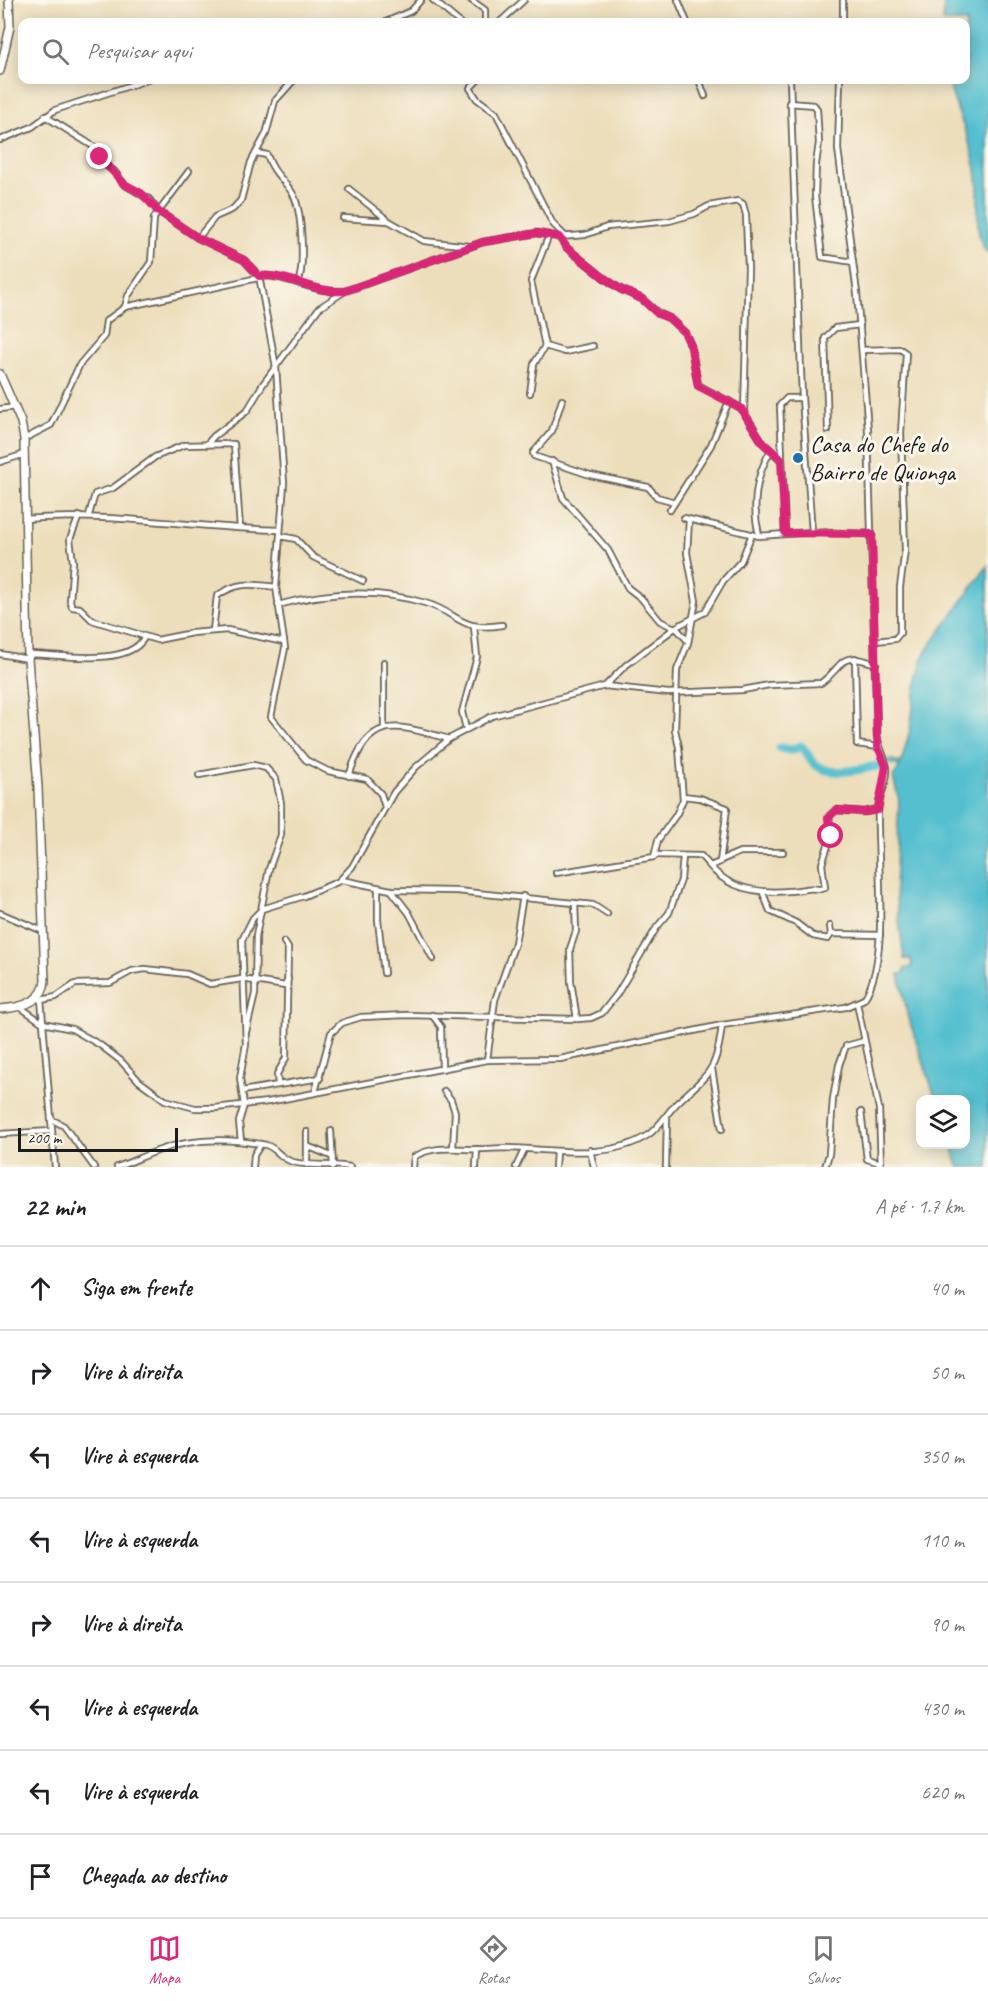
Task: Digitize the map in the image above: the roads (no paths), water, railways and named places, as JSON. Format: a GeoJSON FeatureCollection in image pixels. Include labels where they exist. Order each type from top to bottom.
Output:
{"type":"FeatureCollection","features":[{"type":"Feature","properties":{"kind":"main road"},"geometry":{"type":"LineString","coordinates":[[0,71],[9,27],[9,0]]}},
{"type":"Feature","properties":{"kind":"main road"},"geometry":{"type":"LineString","coordinates":[[0,374],[16,407],[24,439],[28,659],[38,787],[45,980],[40,997],[20,1007],[0,1009]]}},
{"type":"Feature","properties":{"kind":"street"},"geometry":{"type":"LineString","coordinates":[[395,18],[411,11],[421,0]]}},
{"type":"Feature","properties":{"kind":"street"},"geometry":{"type":"LineString","coordinates":[[433,0],[454,18]]}},
{"type":"Feature","properties":{"kind":"street"},"geometry":{"type":"LineString","coordinates":[[471,0],[485,10],[485,18]]}},
{"type":"Feature","properties":{"kind":"street"},"geometry":{"type":"LineString","coordinates":[[504,18],[524,0]]}},
{"type":"Feature","properties":{"kind":"street"},"geometry":{"type":"LineString","coordinates":[[678,0],[685,18]]}},
{"type":"Feature","properties":{"kind":"street"},"geometry":{"type":"LineString","coordinates":[[843,0],[843,18]]}},
{"type":"Feature","properties":{"kind":"street"},"geometry":{"type":"LineString","coordinates":[[0,140],[17,135],[55,110],[135,84]]}},
{"type":"Feature","properties":{"kind":"street"},"geometry":{"type":"LineString","coordinates":[[198,238],[215,217],[237,206],[256,153],[266,134],[275,101],[290,84]]}},
{"type":"Feature","properties":{"kind":"street"},"geometry":{"type":"LineString","coordinates":[[474,84],[470,88],[477,99],[496,113],[552,224],[565,236]]}},
{"type":"Feature","properties":{"kind":"street"},"geometry":{"type":"LineString","coordinates":[[700,84],[705,96]]}},
{"type":"Feature","properties":{"kind":"street"},"geometry":{"type":"LineString","coordinates":[[790,84],[802,398],[812,532]]}},
{"type":"Feature","properties":{"kind":"street"},"geometry":{"type":"LineString","coordinates":[[20,1007],[43,1023],[72,1029],[100,1045],[121,1061],[139,1082],[165,1100],[195,1108],[244,1105],[487,1060],[560,1059],[722,1025],[846,1007],[864,999],[869,990],[880,935],[878,810],[886,766],[878,747],[872,534],[862,350],[838,149],[840,84]]}},
{"type":"Feature","properties":{"kind":"street"},"geometry":{"type":"LineString","coordinates":[[789,103],[811,104],[818,109],[819,143],[815,196],[822,257],[853,262]]}},
{"type":"Feature","properties":{"kind":"street"},"geometry":{"type":"LineString","coordinates":[[45,116],[96,148],[105,165],[114,171],[124,184],[149,200],[158,211],[198,238],[244,260],[259,276],[276,367],[284,483],[276,587],[284,658],[271,714],[272,721],[312,764],[349,776],[367,779],[381,794],[385,807]]}},
{"type":"Feature","properties":{"kind":"street"},"geometry":{"type":"LineString","coordinates":[[256,153],[267,155],[271,168],[295,198],[302,240],[298,284]]}},
{"type":"Feature","properties":{"kind":"street"},"geometry":{"type":"LineString","coordinates":[[125,308],[128,296],[151,262],[152,225],[158,211],[189,171]]}},
{"type":"Feature","properties":{"kind":"street"},"geometry":{"type":"LineString","coordinates":[[349,189],[389,221],[424,241],[473,246]]}},
{"type":"Feature","properties":{"kind":"street"},"geometry":{"type":"LineString","coordinates":[[207,444],[247,411],[321,305],[345,291],[473,246],[530,234],[559,237],[585,236],[610,226],[669,221],[694,214],[709,206],[738,201],[743,204],[746,215],[748,268],[744,411]]}},
{"type":"Feature","properties":{"kind":"street"},"geometry":{"type":"LineString","coordinates":[[343,218],[389,221]]}},
{"type":"Feature","properties":{"kind":"street"},"geometry":{"type":"LineString","coordinates":[[530,393],[534,364],[545,346],[531,281],[549,235]]}},
{"type":"Feature","properties":{"kind":"street"},"geometry":{"type":"LineString","coordinates":[[559,237],[567,248],[603,277],[620,289],[642,299],[658,314],[669,318],[685,333],[691,346],[698,386],[744,411],[770,452],[781,459]]}},
{"type":"Feature","properties":{"kind":"street"},"geometry":{"type":"LineString","coordinates":[[24,439],[51,425],[80,364],[104,336],[106,321],[125,308],[259,276],[282,277],[298,284],[329,292],[345,291]]}},
{"type":"Feature","properties":{"kind":"street"},"geometry":{"type":"LineString","coordinates":[[828,430],[825,338],[835,328],[860,325]]}},
{"type":"Feature","properties":{"kind":"street"},"geometry":{"type":"LineString","coordinates":[[545,346],[565,352],[593,346]]}},
{"type":"Feature","properties":{"kind":"street"},"geometry":{"type":"LineString","coordinates":[[862,350],[900,349],[906,353],[901,433],[904,550],[900,587],[900,633],[895,639],[875,641]]}},
{"type":"Feature","properties":{"kind":"street"},"geometry":{"type":"LineString","coordinates":[[785,533],[781,402],[787,398],[802,398]]}},
{"type":"Feature","properties":{"kind":"street"},"geometry":{"type":"LineString","coordinates":[[562,400],[552,431],[532,453],[590,475],[648,487],[657,497],[675,502]]}},
{"type":"Feature","properties":{"kind":"street"},"geometry":{"type":"LineString","coordinates":[[670,510],[711,445],[729,401]]}},
{"type":"Feature","properties":{"kind":"street"},"geometry":{"type":"LineString","coordinates":[[0,409],[16,407]]}},
{"type":"Feature","properties":{"kind":"street"},"geometry":{"type":"LineString","coordinates":[[89,515],[95,494],[125,481],[149,460],[184,445],[236,445],[240,528]]}},
{"type":"Feature","properties":{"kind":"street"},"geometry":{"type":"LineString","coordinates":[[759,536],[754,511],[759,477],[770,452]]}},
{"type":"Feature","properties":{"kind":"street"},"geometry":{"type":"LineString","coordinates":[[0,462],[25,454]]}},
{"type":"Feature","properties":{"kind":"street"},"geometry":{"type":"LineString","coordinates":[[552,461],[563,498],[608,550],[628,588],[641,598],[660,621],[675,628],[688,641]]}},
{"type":"Feature","properties":{"kind":"street"},"geometry":{"type":"LineString","coordinates":[[25,519],[89,515],[135,522],[240,528],[280,533],[296,539],[313,556],[363,581]]}},
{"type":"Feature","properties":{"kind":"street"},"geometry":{"type":"LineString","coordinates":[[80,516],[70,539],[73,562],[70,601],[72,607],[80,608],[92,620],[144,638],[157,640],[213,630],[227,630],[284,642]]}},
{"type":"Feature","properties":{"kind":"street"},"geometry":{"type":"LineString","coordinates":[[655,855],[658,840],[676,815],[683,796],[679,747],[675,730],[677,668],[688,641],[696,602],[687,553],[687,519],[759,536],[812,532],[872,534]]}},
{"type":"Feature","properties":{"kind":"street"},"geometry":{"type":"LineString","coordinates":[[605,686],[625,666],[675,628],[705,612],[723,581],[741,561],[752,534]]}},
{"type":"Feature","properties":{"kind":"street"},"geometry":{"type":"LineString","coordinates":[[213,630],[216,596],[226,589],[244,583],[276,587]]}},
{"type":"Feature","properties":{"kind":"street"},"geometry":{"type":"LineString","coordinates":[[278,605],[332,594],[396,596],[428,604],[459,622],[474,627],[502,625]]}},
{"type":"Feature","properties":{"kind":"street"},"geometry":{"type":"LineString","coordinates":[[466,729],[462,712],[477,657],[474,627]]}},
{"type":"Feature","properties":{"kind":"street"},"geometry":{"type":"LineString","coordinates":[[0,654],[28,659],[32,654],[96,657],[126,654],[139,647],[144,638]]}},
{"type":"Feature","properties":{"kind":"street"},"geometry":{"type":"LineString","coordinates":[[339,881],[352,867],[385,807],[416,767],[449,739],[492,716],[522,706],[605,686],[657,693],[744,690],[770,685],[817,684],[824,681],[840,661],[855,658],[876,664]]}},
{"type":"Feature","properties":{"kind":"street"},"geometry":{"type":"LineString","coordinates":[[855,658],[857,744],[878,747]]}},
{"type":"Feature","properties":{"kind":"street"},"geometry":{"type":"LineString","coordinates":[[384,662],[384,729]]}},
{"type":"Feature","properties":{"kind":"street"},"geometry":{"type":"LineString","coordinates":[[349,776],[361,744],[377,731],[406,728],[449,739]]}},
{"type":"Feature","properties":{"kind":"street"},"geometry":{"type":"LineString","coordinates":[[199,776],[253,765],[266,768],[276,779],[280,803],[281,836],[269,869],[256,936],[256,980],[251,1017],[245,1036]]}},
{"type":"Feature","properties":{"kind":"street"},"geometry":{"type":"LineString","coordinates":[[683,796],[700,798],[727,808],[721,860],[718,865],[710,866]]}},
{"type":"Feature","properties":{"kind":"street"},"geometry":{"type":"LineString","coordinates":[[556,873],[655,855],[703,857],[721,878],[763,893],[808,888],[820,890],[825,888],[822,864],[831,836],[829,816],[836,810],[865,812],[878,810]]}},
{"type":"Feature","properties":{"kind":"street"},"geometry":{"type":"LineString","coordinates":[[721,860],[740,852],[783,852]]}},
{"type":"Feature","properties":{"kind":"street"},"geometry":{"type":"LineString","coordinates":[[315,1092],[328,1038],[342,1023],[376,1015],[577,1019],[591,1018],[602,1012],[617,994],[657,927],[669,913],[681,880],[683,856]]}},
{"type":"Feature","properties":{"kind":"street"},"geometry":{"type":"LineString","coordinates":[[240,1141],[239,1122],[244,1105],[240,1078],[245,1036],[242,979],[243,934],[252,918],[262,909],[304,896],[339,881],[353,880],[391,890],[523,896],[598,906],[607,914]]}},
{"type":"Feature","properties":{"kind":"street"},"geometry":{"type":"LineString","coordinates":[[378,888],[378,920],[384,973]]}},
{"type":"Feature","properties":{"kind":"street"},"geometry":{"type":"LineString","coordinates":[[391,890],[415,923],[433,959]]}},
{"type":"Feature","properties":{"kind":"street"},"geometry":{"type":"LineString","coordinates":[[763,893],[770,911],[816,937],[828,939],[831,934],[830,926]]}},
{"type":"Feature","properties":{"kind":"street"},"geometry":{"type":"LineString","coordinates":[[487,1060],[491,1016],[515,943],[523,896]]}},
{"type":"Feature","properties":{"kind":"street"},"geometry":{"type":"LineString","coordinates":[[575,903],[576,931],[570,949],[570,960],[577,1019]]}},
{"type":"Feature","properties":{"kind":"street"},"geometry":{"type":"LineString","coordinates":[[0,913],[42,931]]}},
{"type":"Feature","properties":{"kind":"street"},"geometry":{"type":"LineString","coordinates":[[831,934],[880,935]]}},
{"type":"Feature","properties":{"kind":"street"},"geometry":{"type":"LineString","coordinates":[[278,1084],[279,1066],[286,1058],[288,948],[284,942]]}},
{"type":"Feature","properties":{"kind":"street"},"geometry":{"type":"LineString","coordinates":[[55,1167],[40,997],[56,997],[75,984],[110,983],[132,971],[145,969],[187,974],[213,984],[242,979],[285,986],[288,979]]}},
{"type":"Feature","properties":{"kind":"street"},"geometry":{"type":"LineString","coordinates":[[857,1003],[879,1108],[881,1165],[867,1159],[861,1112]]}},
{"type":"Feature","properties":{"kind":"street"},"geometry":{"type":"LineString","coordinates":[[432,1015],[441,1027],[442,1069]]}},
{"type":"Feature","properties":{"kind":"street"},"geometry":{"type":"LineString","coordinates":[[413,1167],[412,1161],[418,1154],[453,1148],[556,1152],[590,1150],[633,1142],[660,1125],[667,1114],[705,1079],[711,1069],[722,1025]]}},
{"type":"Feature","properties":{"kind":"street"},"geometry":{"type":"LineString","coordinates":[[825,1167],[839,1065],[846,1046],[864,1041]]}},
{"type":"Feature","properties":{"kind":"street"},"geometry":{"type":"LineString","coordinates":[[711,1069],[722,1130]]}},
{"type":"Feature","properties":{"kind":"street"},"geometry":{"type":"LineString","coordinates":[[242,1091],[320,1078]]}},
{"type":"Feature","properties":{"kind":"street"},"geometry":{"type":"LineString","coordinates":[[444,1091],[451,1100],[455,1112],[453,1148]]}},
{"type":"Feature","properties":{"kind":"street"},"geometry":{"type":"LineString","coordinates":[[666,1167],[667,1114]]}},
{"type":"Feature","properties":{"kind":"street"},"geometry":{"type":"LineString","coordinates":[[51,1119],[64,1126],[94,1167]]}},
{"type":"Feature","properties":{"kind":"street"},"geometry":{"type":"LineString","coordinates":[[0,1134],[52,1131]]}},
{"type":"Feature","properties":{"kind":"street"},"geometry":{"type":"LineString","coordinates":[[331,1131],[333,1166]]}},
{"type":"Feature","properties":{"kind":"street"},"geometry":{"type":"LineString","coordinates":[[307,1132],[307,1165]]}},
{"type":"Feature","properties":{"kind":"street"},"geometry":{"type":"LineString","coordinates":[[117,1167],[186,1142],[207,1139],[271,1146],[280,1157],[307,1165],[350,1167]]}},
{"type":"Feature","properties":{"kind":"street"},"geometry":{"type":"LineString","coordinates":[[253,1167],[254,1155],[261,1144]]}},
{"type":"Feature","properties":{"kind":"street"},"geometry":{"type":"LineString","coordinates":[[307,1146],[331,1156]]}},
{"type":"Feature","properties":{"kind":"street"},"geometry":{"type":"LineString","coordinates":[[476,1167],[477,1149]]}},
{"type":"Feature","properties":{"kind":"street"},"geometry":{"type":"LineString","coordinates":[[516,1167],[524,1150]]}},
{"type":"Feature","properties":{"kind":"street"},"geometry":{"type":"LineString","coordinates":[[590,1150],[594,1167]]}},
{"type":"Feature","properties":{"kind":"street"},"geometry":{"type":"LineString","coordinates":[[555,1167],[556,1152]]}},
{"type":"Feature","properties":{"kind":"water"},"geometry":{"type":"Polygon","coordinates":[[[944,0],[988,0],[988,254],[980,239],[977,173],[974,159],[949,84],[970,84],[970,18],[943,18],[944,0]]]}},
{"type":"Feature","properties":{"kind":"water"},"geometry":{"type":"Polygon","coordinates":[[[988,565],[988,1167],[958,1167],[953,1149],[970,1149],[970,1095],[935,1095],[908,1017],[899,974],[904,973],[904,969],[912,967],[911,959],[904,959],[895,890],[899,800],[893,777],[900,766],[887,763],[880,768],[868,768],[890,759],[901,763],[910,730],[917,679],[924,654],[988,565]]]}},
{"type":"Feature","properties":{"kind":"waterway"},"geometry":{"type":"LineString","coordinates":[[780,748],[791,750],[801,746],[816,765],[830,771],[838,772],[879,766]]}},
{"type":"Feature","properties":{"kind":"place","name":"Casa do Chefe do Bairro de Quionga"},"geometry":{"type":"Point","coordinates":[798,458]}}]}
